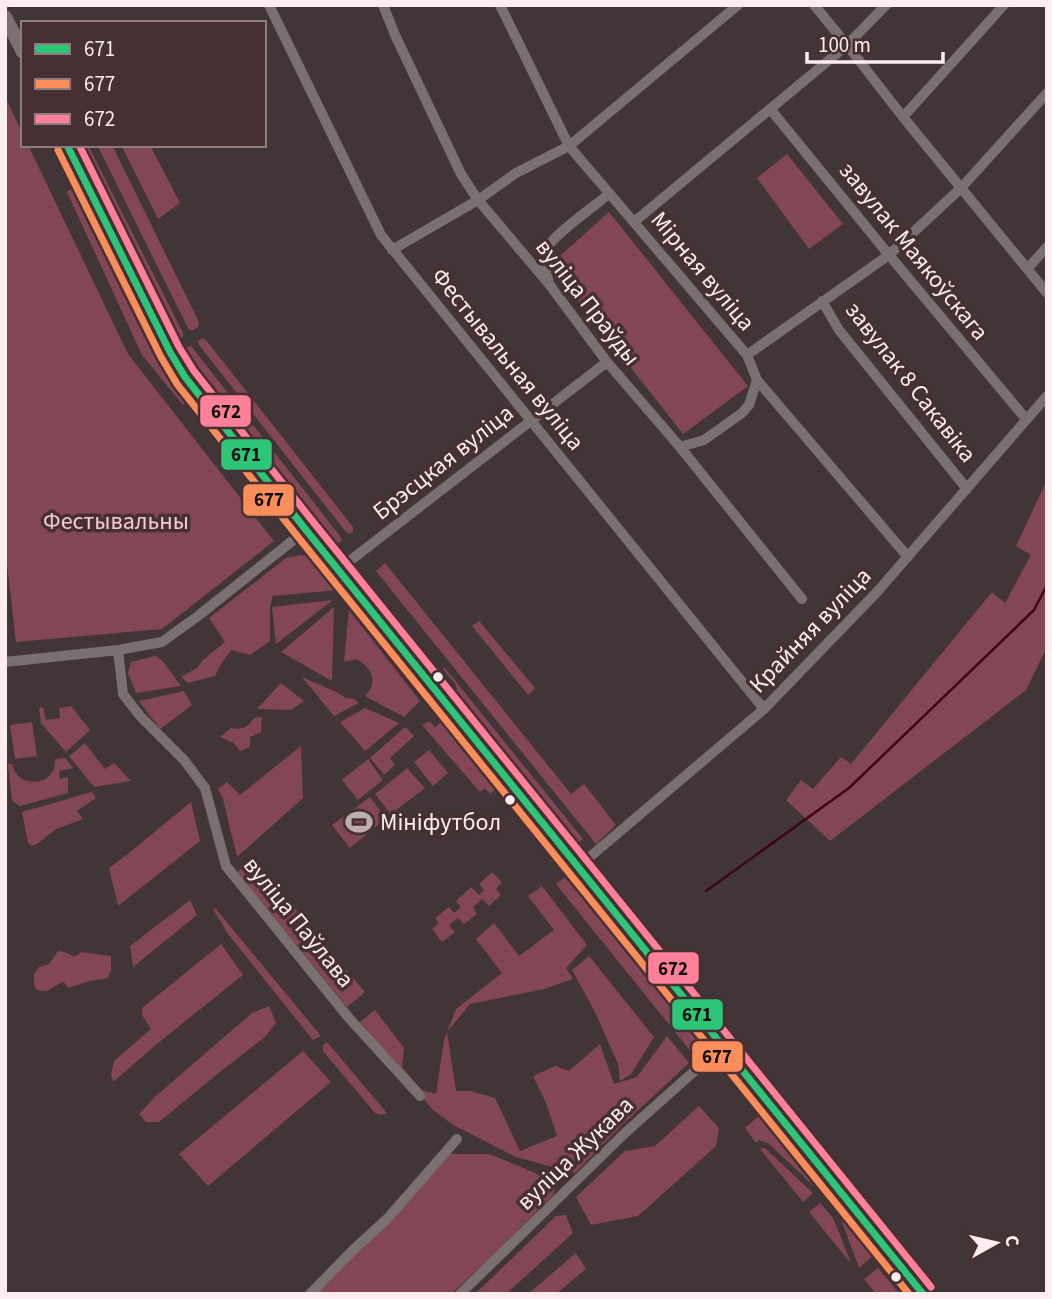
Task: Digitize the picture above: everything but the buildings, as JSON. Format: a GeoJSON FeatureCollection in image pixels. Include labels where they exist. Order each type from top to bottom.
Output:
{"type":"FeatureCollection","features":[{"type":"Feature","properties":{"kind":"main road"},"geometry":{"type":"LineString","coordinates":[[5,17],[21,48]]}},
{"type":"Feature","properties":{"kind":"main road"},"geometry":{"type":"LineString","coordinates":[[68,147],[185,377],[923,1294]]}},
{"type":"Feature","properties":{"kind":"street","name":"Фестывальная вуліца"},"geometry":{"type":"LineString","coordinates":[[269,5],[380,234],[764,709]]}},
{"type":"Feature","properties":{"kind":"street","name":"вуліца Праўды"},"geometry":{"type":"LineString","coordinates":[[383,5],[461,174],[478,200],[549,284],[607,362],[680,447],[802,599]]}},
{"type":"Feature","properties":{"kind":"street","name":"Мірная вуліца"},"geometry":{"type":"LineString","coordinates":[[500,5],[569,146],[747,355],[757,380],[908,557]]}},
{"type":"Feature","properties":{"kind":"street"},"geometry":{"type":"LineString","coordinates":[[392,250],[478,200],[516,173],[569,146],[738,5]]}},
{"type":"Feature","properties":{"kind":"street"},"geometry":{"type":"LineString","coordinates":[[814,5],[1047,293]]}},
{"type":"Feature","properties":{"kind":"street"},"geometry":{"type":"LineString","coordinates":[[634,222],[847,45],[886,5]]}},
{"type":"Feature","properties":{"kind":"street"},"geometry":{"type":"LineString","coordinates":[[903,117],[1004,5]]}},
{"type":"Feature","properties":{"kind":"street"},"geometry":{"type":"LineString","coordinates":[[747,355],[889,255],[961,188],[1047,93]]}},
{"type":"Feature","properties":{"kind":"street","name":"завулак Маякоўскага"},"geometry":{"type":"LineString","coordinates":[[771,110],[1026,419]]}},
{"type":"Feature","properties":{"kind":"street"},"geometry":{"type":"LineString","coordinates":[[549,284],[545,264],[546,249],[556,237],[610,194]]}},
{"type":"Feature","properties":{"kind":"street"},"geometry":{"type":"LineString","coordinates":[[1028,268],[1047,247]]}},
{"type":"Feature","properties":{"kind":"street","name":"завулак 8 Сакавіка"},"geometry":{"type":"LineString","coordinates":[[822,301],[839,330],[967,489]]}},
{"type":"Feature","properties":{"kind":"street","name":"Брэсцкая вуліца"},"geometry":{"type":"LineString","coordinates":[[338,570],[607,362]]}},
{"type":"Feature","properties":{"kind":"street"},"geometry":{"type":"LineString","coordinates":[[680,447],[704,440],[742,413],[749,405],[757,380]]}},
{"type":"Feature","properties":{"kind":"street","name":"Крайняя вуліца"},"geometry":{"type":"LineString","coordinates":[[578,867],[764,709],[877,592],[1047,396]]}},
{"type":"Feature","properties":{"kind":"street"},"geometry":{"type":"LineString","coordinates":[[5,662],[156,644],[165,640],[306,530]]}},
{"type":"Feature","properties":{"kind":"street","name":"вуліца Паўлава"},"geometry":{"type":"LineString","coordinates":[[118,650],[123,694],[140,716],[184,760],[205,788],[226,866],[348,1017],[420,1096]]}},
{"type":"Feature","properties":{"kind":"street","name":"вуліца Жукава"},"geometry":{"type":"LineString","coordinates":[[460,1294],[625,1133],[724,1049]]}},
{"type":"Feature","properties":{"kind":"street"},"geometry":{"type":"LineString","coordinates":[[310,1294],[387,1219],[457,1139]]}},
{"type":"Feature","properties":{"kind":"green space","name":"Фестывальны"},"geometry":{"type":"Polygon","coordinates":[[[5,97],[21,130],[21,147],[29,147],[128,354],[274,541],[162,629],[16,642],[5,547],[5,97]]]}},
{"type":"Feature","properties":{"kind":"green space"},"geometry":{"type":"Polygon","coordinates":[[[82,147],[89,147],[183,333],[181,339],[176,339],[82,147]]]}},
{"type":"Feature","properties":{"kind":"green space"},"geometry":{"type":"Polygon","coordinates":[[[98,147],[113,147],[199,322],[198,327],[189,330],[98,147]]]}},
{"type":"Feature","properties":{"kind":"green space"},"geometry":{"type":"Polygon","coordinates":[[[122,147],[151,147],[180,203],[158,219],[122,147]]]}},
{"type":"Feature","properties":{"kind":"green space"},"geometry":{"type":"Polygon","coordinates":[[[787,154],[843,224],[809,249],[757,178],[787,154]]]}},
{"type":"Feature","properties":{"kind":"green space"},"geometry":{"type":"Polygon","coordinates":[[[74,187],[159,362],[187,401],[183,405],[142,355],[67,192],[74,187]]]}},
{"type":"Feature","properties":{"kind":"green space"},"geometry":{"type":"Polygon","coordinates":[[[609,212],[748,386],[683,434],[550,265],[609,212]]]}},
{"type":"Feature","properties":{"kind":"green space"},"geometry":{"type":"Polygon","coordinates":[[[202,338],[353,527],[353,532],[346,532],[199,345],[198,341],[202,338]]]}},
{"type":"Feature","properties":{"kind":"green space"},"geometry":{"type":"Polygon","coordinates":[[[191,346],[340,536],[342,540],[339,543],[333,544],[189,363],[184,353],[187,347],[191,346]]]}},
{"type":"Feature","properties":{"kind":"green space"},"geometry":{"type":"Polygon","coordinates":[[[1045,484],[1047,647],[1026,690],[830,841],[786,800],[801,780],[813,789],[841,757],[851,764],[992,592],[1005,603],[1031,555],[1016,546],[1045,484]]]}},
{"type":"Feature","properties":{"kind":"green space"},"geometry":{"type":"Polygon","coordinates":[[[301,555],[313,559],[337,590],[273,596],[270,606],[270,641],[250,655],[231,650],[215,676],[188,683],[181,677],[197,668],[225,642],[209,618],[286,558],[301,555]]]}},
{"type":"Feature","properties":{"kind":"green space"},"geometry":{"type":"Polygon","coordinates":[[[385,563],[571,794],[584,784],[616,825],[596,844],[376,571],[385,563]]]}},
{"type":"Feature","properties":{"kind":"green space"},"geometry":{"type":"Polygon","coordinates":[[[333,600],[276,644],[272,607],[333,600]]]}},
{"type":"Feature","properties":{"kind":"green space"},"geometry":{"type":"Polygon","coordinates":[[[334,607],[332,681],[281,652],[334,607]]]}},
{"type":"Feature","properties":{"kind":"green space"},"geometry":{"type":"Polygon","coordinates":[[[349,610],[420,701],[404,717],[365,696],[373,680],[366,666],[356,659],[344,662],[349,610]]]}},
{"type":"Feature","properties":{"kind":"green space"},"geometry":{"type":"Polygon","coordinates":[[[479,621],[535,688],[528,695],[472,626],[479,621]]]}},
{"type":"Feature","properties":{"kind":"green space"},"geometry":{"type":"Polygon","coordinates":[[[155,656],[162,660],[181,686],[136,693],[128,673],[131,662],[155,656]]]}},
{"type":"Feature","properties":{"kind":"green space"},"geometry":{"type":"Polygon","coordinates":[[[444,667],[583,839],[575,845],[467,711],[467,705],[444,667]]]}},
{"type":"Feature","properties":{"kind":"green space"},"geometry":{"type":"Polygon","coordinates":[[[302,677],[346,698],[354,699],[359,703],[334,716],[302,677]]]}},
{"type":"Feature","properties":{"kind":"green space"},"geometry":{"type":"Polygon","coordinates":[[[281,683],[304,701],[291,710],[257,709],[281,683]]]}},
{"type":"Feature","properties":{"kind":"green space"},"geometry":{"type":"Polygon","coordinates":[[[184,691],[192,705],[160,729],[139,701],[184,691]]]}},
{"type":"Feature","properties":{"kind":"green space"},"geometry":{"type":"Polygon","coordinates":[[[71,706],[90,730],[66,752],[41,723],[39,708],[43,707],[46,720],[60,718],[59,708],[71,706]]]}},
{"type":"Feature","properties":{"kind":"green space"},"geometry":{"type":"Polygon","coordinates":[[[365,708],[399,723],[365,751],[340,722],[365,708]]]}},
{"type":"Feature","properties":{"kind":"green space"},"geometry":{"type":"Polygon","coordinates":[[[262,717],[261,732],[250,737],[250,747],[240,751],[234,743],[220,737],[231,728],[244,728],[254,718],[262,717]]]}},
{"type":"Feature","properties":{"kind":"green space"},"geometry":{"type":"Polygon","coordinates":[[[429,721],[435,727],[441,722],[495,790],[490,794],[485,788],[480,792],[422,725],[429,721]]]}},
{"type":"Feature","properties":{"kind":"green space"},"geometry":{"type":"Polygon","coordinates":[[[32,722],[37,756],[15,759],[10,725],[32,722]]]}},
{"type":"Feature","properties":{"kind":"green space"},"geometry":{"type":"Polygon","coordinates":[[[405,727],[414,736],[390,758],[395,765],[384,775],[370,758],[405,727]]]}},
{"type":"Feature","properties":{"kind":"green space"},"geometry":{"type":"Polygon","coordinates":[[[85,743],[105,769],[114,763],[131,781],[94,787],[69,756],[85,743]]]}},
{"type":"Feature","properties":{"kind":"green space"},"geometry":{"type":"Polygon","coordinates":[[[301,746],[303,798],[237,857],[223,799],[218,789],[227,782],[240,795],[301,746]]]}},
{"type":"Feature","properties":{"kind":"green space"},"geometry":{"type":"Polygon","coordinates":[[[429,750],[448,773],[433,786],[414,762],[429,750]]]}},
{"type":"Feature","properties":{"kind":"green space"},"geometry":{"type":"Polygon","coordinates":[[[65,758],[73,768],[59,771],[60,779],[68,777],[68,793],[20,806],[12,801],[8,764],[12,764],[21,778],[36,782],[50,775],[55,759],[65,758]]]}},
{"type":"Feature","properties":{"kind":"green space"},"geometry":{"type":"Polygon","coordinates":[[[368,759],[383,780],[358,800],[342,780],[368,759]]]}},
{"type":"Feature","properties":{"kind":"green space"},"geometry":{"type":"Polygon","coordinates":[[[407,768],[425,788],[391,814],[375,794],[407,768]]]}},
{"type":"Feature","properties":{"kind":"green space"},"geometry":{"type":"Polygon","coordinates":[[[92,792],[96,798],[77,811],[83,819],[56,829],[37,844],[32,846],[28,843],[22,812],[92,792]]]}},
{"type":"Feature","properties":{"kind":"green space","name":"Мініфутбол"},"geometry":{"type":"Polygon","coordinates":[[[370,797],[386,818],[350,848],[332,825],[370,797]]]}},
{"type":"Feature","properties":{"kind":"green space"},"geometry":{"type":"Polygon","coordinates":[[[191,802],[200,841],[118,906],[109,868],[191,802]]]}},
{"type":"Feature","properties":{"kind":"green space"},"geometry":{"type":"Polygon","coordinates":[[[253,859],[365,992],[347,1007],[237,872],[253,859]]]}},
{"type":"Feature","properties":{"kind":"green space"},"geometry":{"type":"Polygon","coordinates":[[[492,872],[502,882],[496,889],[501,895],[489,906],[482,899],[473,907],[477,914],[464,924],[458,918],[449,925],[455,932],[442,942],[432,929],[439,923],[435,918],[449,907],[454,913],[461,907],[456,901],[471,887],[479,895],[484,890],[479,884],[492,872]]]}},
{"type":"Feature","properties":{"kind":"green space"},"geometry":{"type":"Polygon","coordinates":[[[564,878],[571,880],[698,1036],[697,1048],[692,1053],[556,884],[564,878]]]}},
{"type":"Feature","properties":{"kind":"green space"},"geometry":{"type":"Polygon","coordinates":[[[542,886],[587,945],[566,968],[573,979],[544,989],[470,1004],[447,1032],[456,1009],[502,973],[476,939],[494,923],[519,956],[554,930],[528,896],[542,886]]]}},
{"type":"Feature","properties":{"kind":"green space"},"geometry":{"type":"Polygon","coordinates":[[[190,900],[197,915],[133,967],[130,946],[190,900]]]}},
{"type":"Feature","properties":{"kind":"green space"},"geometry":{"type":"Polygon","coordinates":[[[215,908],[321,1036],[313,1040],[228,934],[213,909],[215,908]]]}},
{"type":"Feature","properties":{"kind":"green space"},"geometry":{"type":"Polygon","coordinates":[[[221,944],[243,975],[113,1082],[111,1075],[114,1061],[151,1029],[142,1015],[142,1008],[221,944]]]}},
{"type":"Feature","properties":{"kind":"green space"},"geometry":{"type":"Polygon","coordinates":[[[58,951],[74,957],[81,952],[111,956],[108,978],[68,988],[64,982],[49,990],[37,990],[34,974],[39,967],[49,964],[58,951]]]}},
{"type":"Feature","properties":{"kind":"green space"},"geometry":{"type":"Polygon","coordinates":[[[589,956],[654,1037],[631,1074],[620,1081],[618,1064],[595,1012],[572,970],[589,956]]]}},
{"type":"Feature","properties":{"kind":"green space"},"geometry":{"type":"Polygon","coordinates":[[[269,1006],[276,1023],[265,1037],[159,1122],[146,1122],[139,1114],[157,1095],[252,1013],[269,1006]]]}},
{"type":"Feature","properties":{"kind":"green space"},"geometry":{"type":"Polygon","coordinates":[[[375,1010],[404,1048],[402,1067],[422,1090],[436,1094],[447,1032],[456,1091],[470,1091],[495,1098],[520,1151],[557,1136],[533,1076],[555,1066],[569,1071],[600,1044],[614,1084],[637,1077],[667,1036],[689,1063],[575,1173],[516,1157],[453,1125],[432,1109],[360,1022],[375,1010]]]}},
{"type":"Feature","properties":{"kind":"green space"},"geometry":{"type":"Polygon","coordinates":[[[327,1042],[387,1113],[375,1113],[323,1051],[323,1045],[327,1042]]]}},
{"type":"Feature","properties":{"kind":"green space"},"geometry":{"type":"Polygon","coordinates":[[[303,1051],[331,1082],[208,1186],[179,1154],[303,1051]]]}},
{"type":"Feature","properties":{"kind":"green space"},"geometry":{"type":"Polygon","coordinates":[[[699,1106],[719,1128],[716,1146],[638,1216],[591,1225],[576,1197],[625,1151],[655,1146],[699,1106]]]}},
{"type":"Feature","properties":{"kind":"green space"},"geometry":{"type":"Polygon","coordinates":[[[762,1113],[822,1185],[817,1189],[768,1143],[759,1140],[756,1143],[745,1128],[762,1113]]]}},
{"type":"Feature","properties":{"kind":"green space"},"geometry":{"type":"Polygon","coordinates":[[[760,1149],[813,1193],[803,1202],[760,1149]]]}},
{"type":"Feature","properties":{"kind":"green space"},"geometry":{"type":"Polygon","coordinates":[[[445,1154],[489,1154],[531,1171],[555,1185],[554,1194],[451,1294],[316,1294],[445,1154]]]}},
{"type":"Feature","properties":{"kind":"green space"},"geometry":{"type":"Polygon","coordinates":[[[820,1203],[833,1218],[849,1261],[809,1212],[820,1203]]]}},
{"type":"Feature","properties":{"kind":"green space"},"geometry":{"type":"Polygon","coordinates":[[[566,1215],[573,1233],[506,1294],[475,1294],[556,1216],[566,1215]]]}},
{"type":"Feature","properties":{"kind":"green space"},"geometry":{"type":"Polygon","coordinates":[[[841,1219],[874,1255],[859,1268],[841,1219]]]}},
{"type":"Feature","properties":{"kind":"green space"},"geometry":{"type":"Polygon","coordinates":[[[576,1253],[586,1269],[556,1294],[528,1294],[576,1253]]]}},
{"type":"Feature","properties":{"kind":"green space"},"geometry":{"type":"Polygon","coordinates":[[[878,1268],[898,1292],[902,1289],[906,1294],[876,1294],[864,1279],[878,1268]]]}},
{"type":"Feature","properties":{"kind":"waterway"},"geometry":{"type":"LineString","coordinates":[[706,891],[849,788],[1034,610],[1047,585]]}},
{"type":"Feature","properties":{"kind":"transit line","name":"671"},"geometry":{"type":"LineString","coordinates":[[68,147],[185,377],[923,1294]]}},
{"type":"Feature","properties":{"kind":"transit line","name":"672"},"geometry":{"type":"LineString","coordinates":[[80,147],[179,347],[194,371],[931,1287]]}},
{"type":"Feature","properties":{"kind":"transit line","name":"677"},"geometry":{"type":"LineString","coordinates":[[58,150],[177,384],[909,1294]]}},
{"type":"Feature","properties":{"kind":"place","name":"Мініфутбол"},"geometry":{"type":"Point","coordinates":[359,822]}}]}
